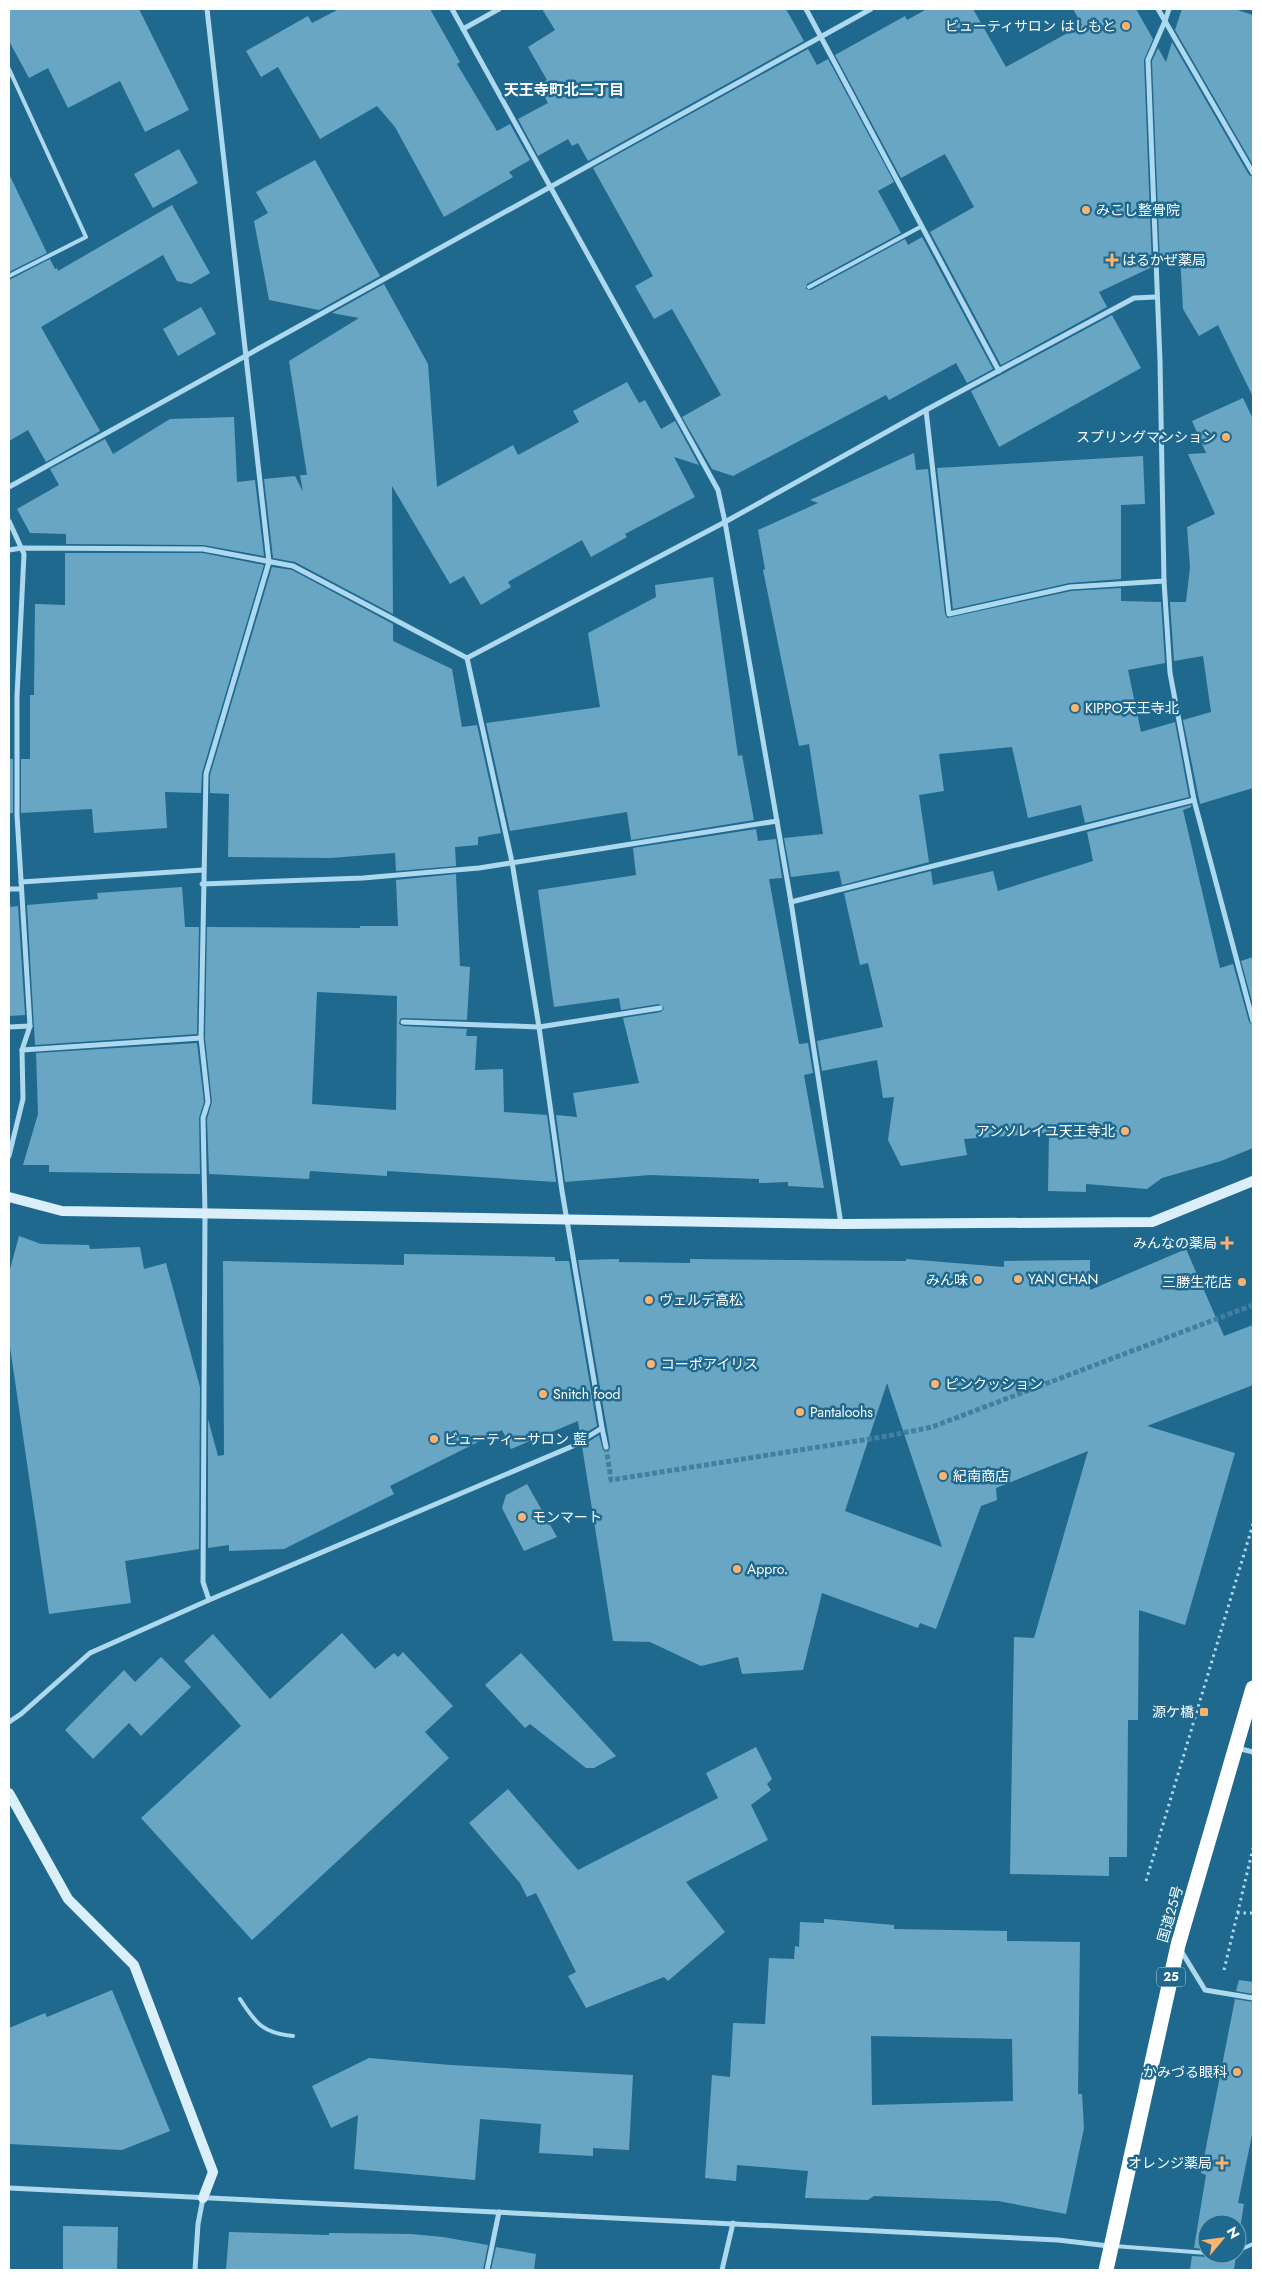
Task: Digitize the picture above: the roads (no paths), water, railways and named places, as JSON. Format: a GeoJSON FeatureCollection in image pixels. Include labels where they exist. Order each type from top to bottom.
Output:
{"type":"FeatureCollection","features":[{"type":"Feature","properties":{"kind":"highway","name":"国道25号"},"geometry":{"type":"LineString","coordinates":[[1106,2270],[1178,1945],[1253,1688]]}},
{"type":"Feature","properties":{"kind":"street"},"geometry":{"type":"LineString","coordinates":[[207,9],[269,562],[206,774],[202,884],[201,1038],[208,1102],[203,1118],[205,1213],[203,1582],[209,1600]]}},
{"type":"Feature","properties":{"kind":"street"},"geometry":{"type":"LineString","coordinates":[[452,9],[718,490],[791,902],[842,1224]]}},
{"type":"Feature","properties":{"kind":"street"},"geometry":{"type":"LineString","coordinates":[[463,29],[498,9]]}},
{"type":"Feature","properties":{"kind":"street"},"geometry":{"type":"LineString","coordinates":[[806,9],[999,371]]}},
{"type":"Feature","properties":{"kind":"street"},"geometry":{"type":"LineString","coordinates":[[9,487],[871,9]]}},
{"type":"Feature","properties":{"kind":"street"},"geometry":{"type":"LineString","coordinates":[[1158,9],[1253,173]]}},
{"type":"Feature","properties":{"kind":"street"},"geometry":{"type":"LineString","coordinates":[[1169,9],[1166,21],[1148,60],[1160,361],[1164,581],[1170,672],[1194,800],[1253,1021]]}},
{"type":"Feature","properties":{"kind":"street"},"geometry":{"type":"LineString","coordinates":[[467,658],[725,522],[926,410],[1134,298],[1156,297]]}},
{"type":"Feature","properties":{"kind":"street"},"geometry":{"type":"LineString","coordinates":[[926,410],[949,614],[1070,587],[1164,581]]}},
{"type":"Feature","properties":{"kind":"street"},"geometry":{"type":"LineString","coordinates":[[9,522],[24,554],[17,696],[17,815],[30,1026],[22,1050],[23,1099],[9,1156]]}},
{"type":"Feature","properties":{"kind":"street"},"geometry":{"type":"LineString","coordinates":[[9,550],[22,548],[203,549],[293,566],[467,658],[512,862],[568,1221],[606,1447]]}},
{"type":"Feature","properties":{"kind":"street"},"geometry":{"type":"LineString","coordinates":[[791,902],[1194,800]]}},
{"type":"Feature","properties":{"kind":"street"},"geometry":{"type":"LineString","coordinates":[[202,884],[363,878],[479,868],[777,821]]}},
{"type":"Feature","properties":{"kind":"street"},"geometry":{"type":"LineString","coordinates":[[21,882],[203,870]]}},
{"type":"Feature","properties":{"kind":"street"},"geometry":{"type":"LineString","coordinates":[[9,890],[21,889]]}},
{"type":"Feature","properties":{"kind":"street"},"geometry":{"type":"LineString","coordinates":[[403,1022],[539,1027],[660,1008]]}},
{"type":"Feature","properties":{"kind":"street"},"geometry":{"type":"LineString","coordinates":[[9,1028],[30,1026]]}},
{"type":"Feature","properties":{"kind":"street"},"geometry":{"type":"LineString","coordinates":[[22,1050],[201,1038]]}},
{"type":"Feature","properties":{"kind":"street"},"geometry":{"type":"LineString","coordinates":[[9,1197],[62,1212],[842,1224],[1152,1222],[1253,1181]]}},
{"type":"Feature","properties":{"kind":"street"},"geometry":{"type":"LineString","coordinates":[[9,1722],[21,1714],[90,1653],[209,1600],[573,1446],[602,1428]]}},
{"type":"Feature","properties":{"kind":"street"},"geometry":{"type":"LineString","coordinates":[[1236,1748],[1253,1752]]}},
{"type":"Feature","properties":{"kind":"street"},"geometry":{"type":"LineString","coordinates":[[9,1793],[68,1899],[134,1965],[213,2172],[203,2198],[198,2224],[195,2270]]}},
{"type":"Feature","properties":{"kind":"street"},"geometry":{"type":"LineString","coordinates":[[1178,1945],[1205,1990],[1253,1998]]}},
{"type":"Feature","properties":{"kind":"street"},"geometry":{"type":"LineString","coordinates":[[9,2188],[1058,2240],[1111,2246]]}},
{"type":"Feature","properties":{"kind":"street"},"geometry":{"type":"LineString","coordinates":[[487,2270],[500,2212]]}},
{"type":"Feature","properties":{"kind":"street"},"geometry":{"type":"LineString","coordinates":[[722,2270],[733,2223]]}},
{"type":"Feature","properties":{"kind":"lane"},"geometry":{"type":"LineString","coordinates":[[9,69],[86,237],[9,276]]}},
{"type":"Feature","properties":{"kind":"lane"},"geometry":{"type":"LineString","coordinates":[[809,287],[922,226]]}},
{"type":"Feature","properties":{"kind":"lane"},"geometry":{"type":"LineString","coordinates":[[240,2000],[252,2018],[264,2030],[293,2036]]}},
{"type":"Feature","properties":{"kind":"lane"},"geometry":{"type":"LineString","coordinates":[[1111,2246],[1197,2252]]}},
{"type":"Feature","properties":{"kind":"tunnel"},"geometry":{"type":"LineString","coordinates":[[606,1447],[611,1480],[888,1436],[932,1427],[1253,1305]]}},
{"type":"Feature","properties":{"kind":"place","name":"ビューティサロン はしもと"},"geometry":{"type":"Point","coordinates":[1126,26]}},
{"type":"Feature","properties":{"kind":"place","name":"みこし整骨院"},"geometry":{"type":"Point","coordinates":[1086,210]}},
{"type":"Feature","properties":{"kind":"place","name":"はるかぜ薬局"},"geometry":{"type":"Point","coordinates":[1112,260]}},
{"type":"Feature","properties":{"kind":"place","name":"スプリングマンション"},"geometry":{"type":"Point","coordinates":[1226,437]}},
{"type":"Feature","properties":{"kind":"place","name":"KIPPO天王寺北"},"geometry":{"type":"Point","coordinates":[1075,708]}},
{"type":"Feature","properties":{"kind":"place","name":"アンソレイユ天王寺北"},"geometry":{"type":"Point","coordinates":[1125,1131]}},
{"type":"Feature","properties":{"kind":"place","name":"みんなの薬局"},"geometry":{"type":"Point","coordinates":[1227,1243]}},
{"type":"Feature","properties":{"kind":"place","name":"YAN CHAN"},"geometry":{"type":"Point","coordinates":[1018,1279]}},
{"type":"Feature","properties":{"kind":"place","name":"みん味"},"geometry":{"type":"Point","coordinates":[978,1280]}},
{"type":"Feature","properties":{"kind":"place","name":"三勝生花店"},"geometry":{"type":"Point","coordinates":[1242,1282]}},
{"type":"Feature","properties":{"kind":"place","name":"ヴェルデ高松"},"geometry":{"type":"Point","coordinates":[649,1300]}},
{"type":"Feature","properties":{"kind":"place","name":"コーポアイリス"},"geometry":{"type":"Point","coordinates":[651,1364]}},
{"type":"Feature","properties":{"kind":"place","name":"ピンクッション"},"geometry":{"type":"Point","coordinates":[935,1384]}},
{"type":"Feature","properties":{"kind":"place","name":"Snitch food"},"geometry":{"type":"Point","coordinates":[543,1394]}},
{"type":"Feature","properties":{"kind":"place","name":"Pantaloohs"},"geometry":{"type":"Point","coordinates":[800,1412]}},
{"type":"Feature","properties":{"kind":"place","name":"ビューティーサロン 藍"},"geometry":{"type":"Point","coordinates":[434,1439]}},
{"type":"Feature","properties":{"kind":"place","name":"紀南商店"},"geometry":{"type":"Point","coordinates":[943,1476]}},
{"type":"Feature","properties":{"kind":"place","name":"モンマート"},"geometry":{"type":"Point","coordinates":[522,1517]}},
{"type":"Feature","properties":{"kind":"place","name":"Appro."},"geometry":{"type":"Point","coordinates":[737,1569]}},
{"type":"Feature","properties":{"kind":"place","name":"源ケ橋"},"geometry":{"type":"Point","coordinates":[1204,1712]}},
{"type":"Feature","properties":{"kind":"place","name":"かみづる眼科"},"geometry":{"type":"Point","coordinates":[1237,2072]}},
{"type":"Feature","properties":{"kind":"place","name":"オレンジ薬局"},"geometry":{"type":"Point","coordinates":[1222,2163]}},
{"type":"Feature","properties":{"kind":"district","name":"天王寺町北二丁目"},"geometry":{"type":"Point","coordinates":[564,90]}}]}
